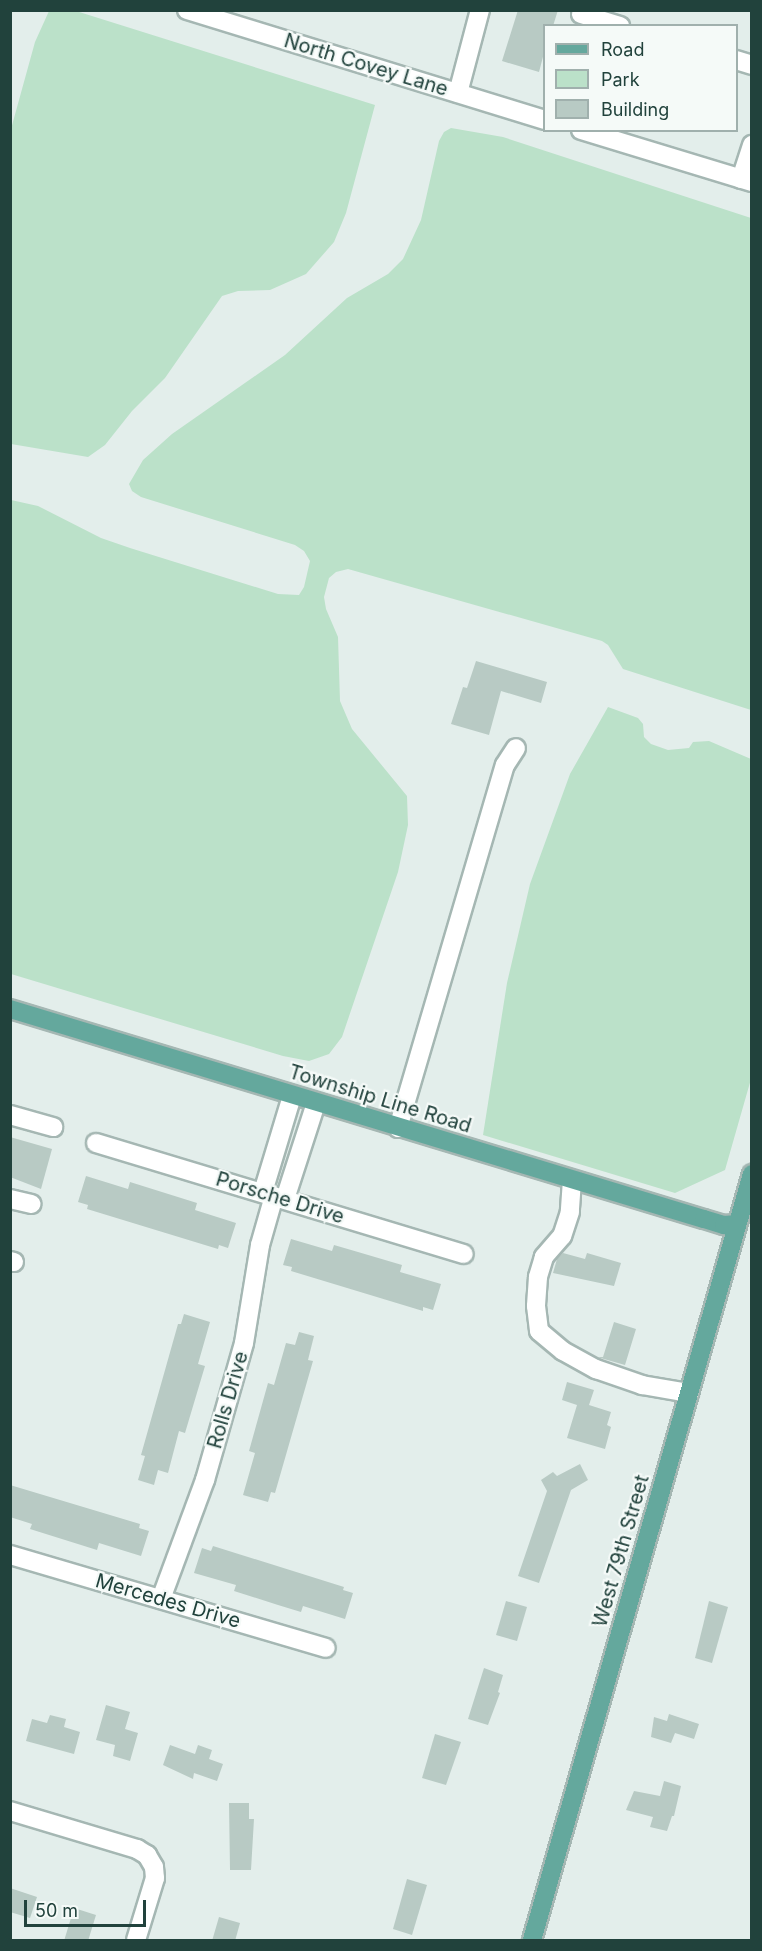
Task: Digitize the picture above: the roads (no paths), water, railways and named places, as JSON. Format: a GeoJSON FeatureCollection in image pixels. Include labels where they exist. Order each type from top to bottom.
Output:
{"type":"FeatureCollection","features":[{"type":"Feature","properties":{"kind":"main road","name":"Township Line Road"},"geometry":{"type":"LineString","coordinates":[[10,1009],[724,1225],[744,1223]]}},
{"type":"Feature","properties":{"kind":"main road","name":"West 79th Street"},"geometry":{"type":"LineString","coordinates":[[532,1941],[689,1393],[744,1223],[752,1174]]}},
{"type":"Feature","properties":{"kind":"street","name":"North Covey Lane"},"geometry":{"type":"LineString","coordinates":[[188,10],[225,16],[543,120]]}},
{"type":"Feature","properties":{"kind":"street"},"geometry":{"type":"LineString","coordinates":[[458,93],[480,10]]}},
{"type":"Feature","properties":{"kind":"street"},"geometry":{"type":"LineString","coordinates":[[581,14],[614,24]]}},
{"type":"Feature","properties":{"kind":"street"},"geometry":{"type":"LineString","coordinates":[[587,132],[746,181],[752,145]]}},
{"type":"Feature","properties":{"kind":"street"},"geometry":{"type":"LineString","coordinates":[[398,1128],[505,765],[516,748]]}},
{"type":"Feature","properties":{"kind":"street","name":"Rolls Drive"},"geometry":{"type":"LineString","coordinates":[[161,1599],[205,1480],[244,1342],[260,1245],[274,1196],[292,1096]]}},
{"type":"Feature","properties":{"kind":"street","name":"Rolls Drive"},"geometry":{"type":"LineString","coordinates":[[274,1196],[316,1103]]}},
{"type":"Feature","properties":{"kind":"street"},"geometry":{"type":"LineString","coordinates":[[10,1115],[53,1127]]}},
{"type":"Feature","properties":{"kind":"street","name":"Porsche Drive"},"geometry":{"type":"LineString","coordinates":[[96,1143],[464,1254]]}},
{"type":"Feature","properties":{"kind":"street"},"geometry":{"type":"LineString","coordinates":[[572,1180],[570,1212],[562,1236],[544,1257],[538,1277],[536,1306],[539,1330],[563,1351],[596,1369],[642,1385],[689,1393]]}},
{"type":"Feature","properties":{"kind":"street"},"geometry":{"type":"LineString","coordinates":[[10,1199],[31,1204]]}},
{"type":"Feature","properties":{"kind":"street","name":"Mercedes Drive"},"geometry":{"type":"LineString","coordinates":[[10,1555],[326,1648]]}},
{"type":"Feature","properties":{"kind":"street"},"geometry":{"type":"LineString","coordinates":[[10,1811],[137,1849],[150,1859],[154,1867],[155,1878],[136,1941]]}}]}
